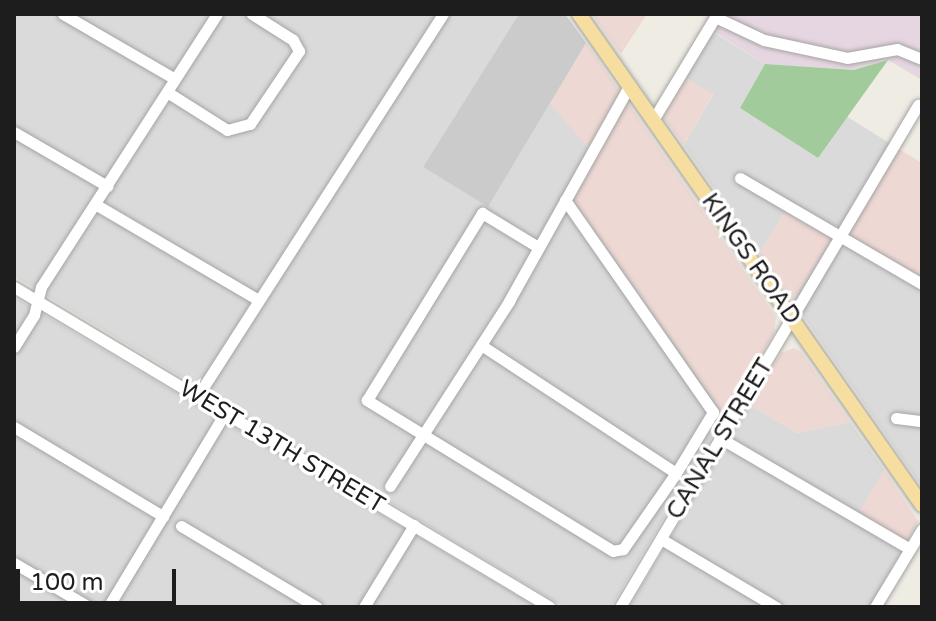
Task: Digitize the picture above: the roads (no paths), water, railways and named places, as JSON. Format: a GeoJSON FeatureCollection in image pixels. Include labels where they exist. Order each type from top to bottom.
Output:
{"type":"FeatureCollection","features":[{"type":"Feature","properties":{"kind":"main road","name":"KINGS ROAD"},"geometry":{"type":"LineString","coordinates":[[579,14],[922,505]]}},
{"type":"Feature","properties":{"kind":"street"},"geometry":{"type":"LineString","coordinates":[[63,14],[175,79]]}},
{"type":"Feature","properties":{"kind":"street"},"geometry":{"type":"LineString","coordinates":[[14,347],[37,303],[41,287],[217,14]]}},
{"type":"Feature","properties":{"kind":"street"},"geometry":{"type":"LineString","coordinates":[[167,92],[227,130],[250,124],[299,51],[293,40],[252,14]]}},
{"type":"Feature","properties":{"kind":"street"},"geometry":{"type":"LineString","coordinates":[[197,397],[257,299],[443,14]]}},
{"type":"Feature","properties":{"kind":"street"},"geometry":{"type":"LineString","coordinates":[[653,120],[715,18],[764,40],[823,54],[865,59],[906,49],[922,59]]}},
{"type":"Feature","properties":{"kind":"street"},"geometry":{"type":"LineString","coordinates":[[390,486],[481,345],[629,86]]}},
{"type":"Feature","properties":{"kind":"street","name":"CANAL STREET"},"geometry":{"type":"LineString","coordinates":[[620,607],[918,105]]}},
{"type":"Feature","properties":{"kind":"street"},"geometry":{"type":"LineString","coordinates":[[14,132],[107,186]]}},
{"type":"Feature","properties":{"kind":"street"},"geometry":{"type":"LineString","coordinates":[[740,178],[922,284]]}},
{"type":"Feature","properties":{"kind":"street"},"geometry":{"type":"LineString","coordinates":[[538,247],[482,213],[367,400],[613,551],[631,542],[713,412],[565,200]]}},
{"type":"Feature","properties":{"kind":"street"},"geometry":{"type":"LineString","coordinates":[[95,204],[257,299]]}},
{"type":"Feature","properties":{"kind":"street","name":"WEST 13TH STREET"},"geometry":{"type":"LineString","coordinates":[[14,287],[550,607]]}},
{"type":"Feature","properties":{"kind":"street"},"geometry":{"type":"LineString","coordinates":[[481,345],[676,473]]}},
{"type":"Feature","properties":{"kind":"street"},"geometry":{"type":"LineString","coordinates":[[108,607],[225,413]]}},
{"type":"Feature","properties":{"kind":"street"},"geometry":{"type":"LineString","coordinates":[[896,418],[922,421]]}},
{"type":"Feature","properties":{"kind":"street"},"geometry":{"type":"LineString","coordinates":[[14,427],[163,516]]}},
{"type":"Feature","properties":{"kind":"street"},"geometry":{"type":"LineString","coordinates":[[720,438],[910,549]]}},
{"type":"Feature","properties":{"kind":"street"},"geometry":{"type":"LineString","coordinates":[[364,607],[414,525]]}},
{"type":"Feature","properties":{"kind":"street"},"geometry":{"type":"LineString","coordinates":[[181,526],[317,607]]}},
{"type":"Feature","properties":{"kind":"street"},"geometry":{"type":"LineString","coordinates":[[875,607],[922,529]]}},
{"type":"Feature","properties":{"kind":"street"},"geometry":{"type":"LineString","coordinates":[[661,539],[776,607]]}},
{"type":"Feature","properties":{"kind":"street"},"geometry":{"type":"LineString","coordinates":[[14,563],[89,607]]}}]}
